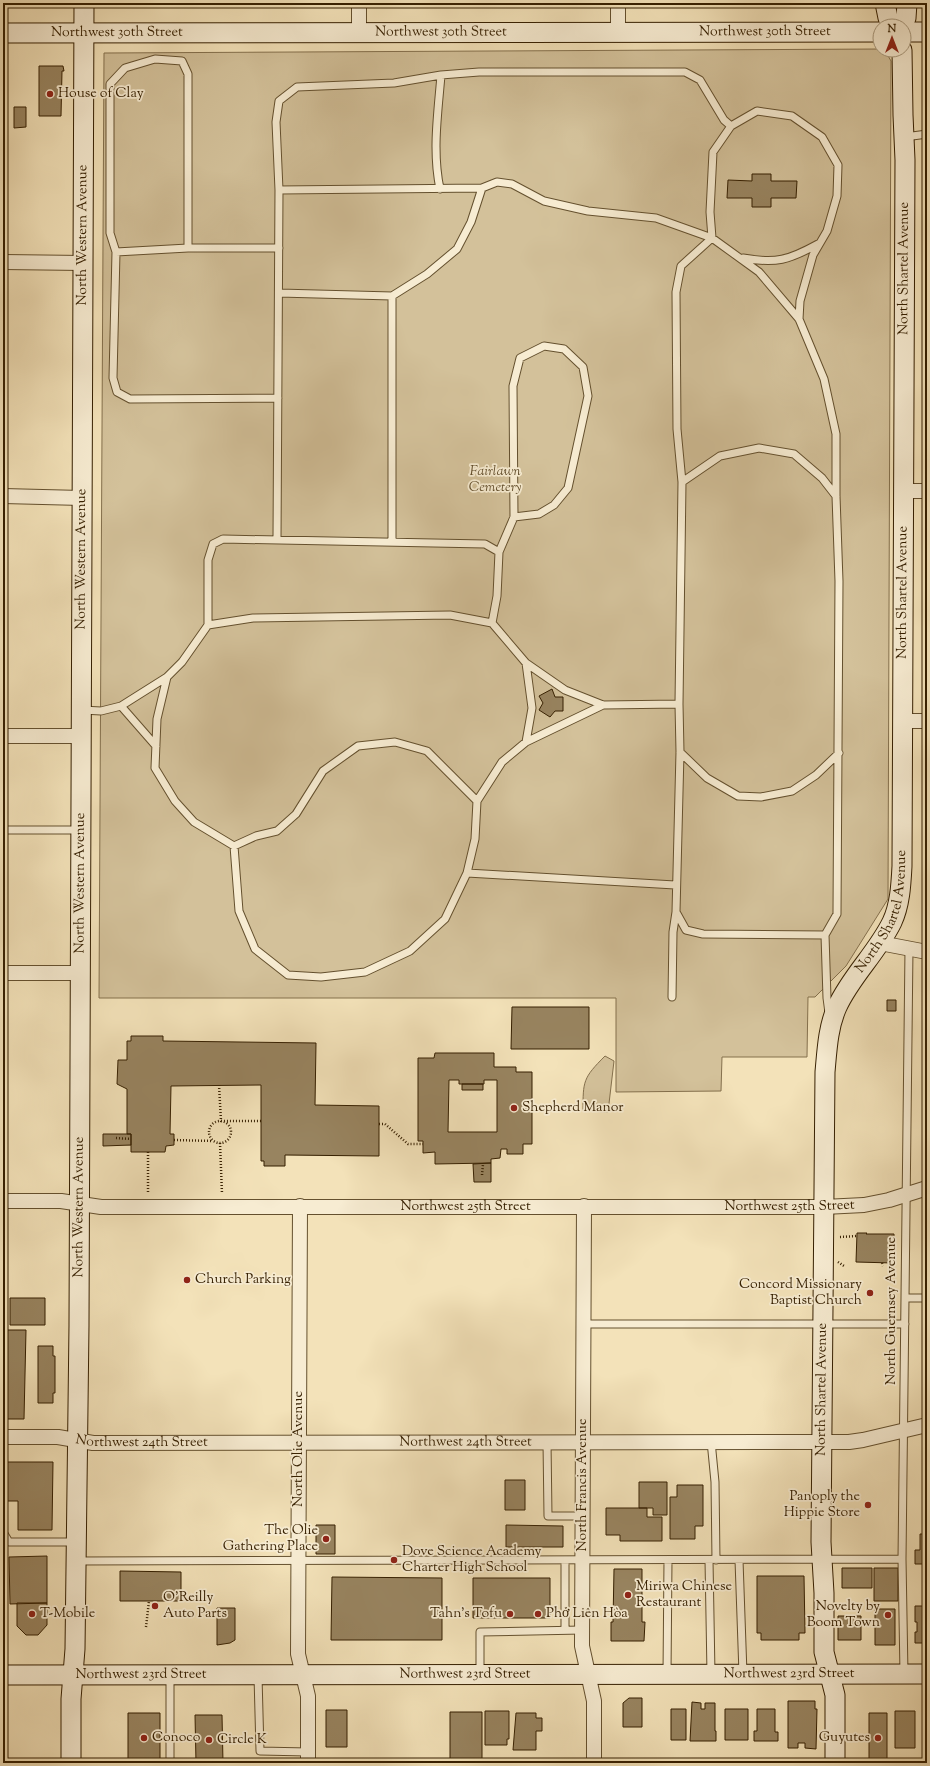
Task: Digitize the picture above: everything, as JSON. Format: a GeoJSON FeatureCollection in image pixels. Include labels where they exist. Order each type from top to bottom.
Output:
{"type":"FeatureCollection","features":[{"type":"Feature","properties":{"kind":"street","name":"North Western Avenue"},"geometry":{"type":"LineString","coordinates":[[71,1763],[71,1698],[75,1649],[78,1440],[84,3]]}},
{"type":"Feature","properties":{"kind":"street"},"geometry":{"type":"LineString","coordinates":[[359,3],[359,33]]}},
{"type":"Feature","properties":{"kind":"street"},"geometry":{"type":"LineString","coordinates":[[618,3],[618,32]]}},
{"type":"Feature","properties":{"kind":"street"},"geometry":{"type":"LineString","coordinates":[[885,3],[888,18]]}},
{"type":"Feature","properties":{"kind":"street"},"geometry":{"type":"LineString","coordinates":[[906,18],[907,3]]}},
{"type":"Feature","properties":{"kind":"street","name":"Northwest 30th Street"},"geometry":{"type":"LineString","coordinates":[[3,33],[872,32]]}},
{"type":"Feature","properties":{"kind":"street"},"geometry":{"type":"LineString","coordinates":[[912,32],[927,32]]}},
{"type":"Feature","properties":{"kind":"street","name":"North Shartel Avenue"},"geometry":{"type":"LineString","coordinates":[[835,1763],[835,1695],[824,1652],[824,1593],[821,1560],[825,1072],[831,1025],[837,1008],[844,995],[880,943],[892,922],[899,902],[901,890],[904,137],[902,58]]}},
{"type":"Feature","properties":{"kind":"street"},"geometry":{"type":"LineString","coordinates":[[3,262],[83,263]]}},
{"type":"Feature","properties":{"kind":"street"},"geometry":{"type":"LineString","coordinates":[[903,490],[927,490]]}},
{"type":"Feature","properties":{"kind":"street"},"geometry":{"type":"LineString","coordinates":[[3,496],[82,498]]}},
{"type":"Feature","properties":{"kind":"street"},"geometry":{"type":"LineString","coordinates":[[902,720],[927,721]]}},
{"type":"Feature","properties":{"kind":"street"},"geometry":{"type":"LineString","coordinates":[[3,736],[81,736]]}},
{"type":"Feature","properties":{"kind":"street"},"geometry":{"type":"LineString","coordinates":[[880,943],[927,952]]}},
{"type":"Feature","properties":{"kind":"street"},"geometry":{"type":"LineString","coordinates":[[3,973],[80,973]]}},
{"type":"Feature","properties":{"kind":"street","name":"Northwest 25th Street"},"geometry":{"type":"LineString","coordinates":[[3,1201],[61,1201],[95,1207],[824,1207],[864,1205],[889,1200],[927,1188]]}},
{"type":"Feature","properties":{"kind":"street","name":"North Olie Avenue"},"geometry":{"type":"LineString","coordinates":[[300,1206],[298,1654],[308,1696],[308,1757]]}},
{"type":"Feature","properties":{"kind":"street","name":"North Francis Avenue"},"geometry":{"type":"LineString","coordinates":[[584,1206],[582,1646],[594,1701],[594,1763]]}},
{"type":"Feature","properties":{"kind":"street","name":"Northwest 24th Street"},"geometry":{"type":"LineString","coordinates":[[3,1437],[58,1437],[93,1443],[849,1442],[864,1440],[904,1429],[927,1425]]}},
{"type":"Feature","properties":{"kind":"street","name":"Northwest 23rd Street"},"geometry":{"type":"LineString","coordinates":[[3,1676],[927,1674]]}},
{"type":"Feature","properties":{"kind":"lane"},"geometry":{"type":"LineString","coordinates":[[188,248],[188,74],[182,61],[155,59],[125,68],[110,84],[110,233],[116,252],[113,378],[117,392],[130,399],[278,398]]}},
{"type":"Feature","properties":{"kind":"lane"},"geometry":{"type":"LineString","coordinates":[[277,539],[279,190],[276,122],[279,101],[297,87],[394,83],[441,75],[478,72],[685,72],[700,80],[724,120],[731,126]]}},
{"type":"Feature","properties":{"kind":"lane"},"geometry":{"type":"LineString","coordinates":[[440,189],[436,172],[436,129],[441,75]]}},
{"type":"Feature","properties":{"kind":"lane"},"geometry":{"type":"LineString","coordinates":[[712,238],[710,212],[713,152],[731,126],[757,111],[792,116],[822,137],[838,165],[837,196],[826,231],[813,255],[800,301],[799,319]]}},
{"type":"Feature","properties":{"kind":"lane"},"geometry":{"type":"LineString","coordinates":[[904,137],[927,134]]}},
{"type":"Feature","properties":{"kind":"lane"},"geometry":{"type":"LineString","coordinates":[[279,190],[482,188],[497,182],[512,184],[544,201],[588,211],[656,218],[712,238],[741,257],[759,272],[799,319],[824,379],[836,434],[836,496],[839,581],[837,914],[825,935],[827,998],[831,1025]]}},
{"type":"Feature","properties":{"kind":"lane"},"geometry":{"type":"LineString","coordinates":[[279,294],[392,296],[427,274],[457,249],[471,222],[482,188]]}},
{"type":"Feature","properties":{"kind":"lane"},"geometry":{"type":"LineString","coordinates":[[672,997],[673,932],[676,912],[675,885],[680,752],[679,704],[682,482],[677,429],[676,292],[681,266],[712,238]]}},
{"type":"Feature","properties":{"kind":"lane"},"geometry":{"type":"LineString","coordinates":[[741,257],[761,261],[777,261],[797,256],[819,244]]}},
{"type":"Feature","properties":{"kind":"lane"},"geometry":{"type":"LineString","coordinates":[[116,252],[188,248],[279,248]]}},
{"type":"Feature","properties":{"kind":"lane"},"geometry":{"type":"LineString","coordinates":[[392,296],[392,542]]}},
{"type":"Feature","properties":{"kind":"lane"},"geometry":{"type":"LineString","coordinates":[[492,623],[497,596],[499,552],[514,516],[513,386],[520,358],[544,346],[564,349],[583,367],[588,396],[568,488],[554,505],[539,514],[514,516]]}},
{"type":"Feature","properties":{"kind":"lane"},"geometry":{"type":"LineString","coordinates":[[682,482],[720,456],[759,448],[794,454],[822,478],[836,496]]}},
{"type":"Feature","properties":{"kind":"lane"},"geometry":{"type":"LineString","coordinates":[[81,710],[101,711],[121,706],[167,677],[182,662],[208,625],[208,560],[213,544],[223,539],[485,544],[499,552]]}},
{"type":"Feature","properties":{"kind":"lane"},"geometry":{"type":"LineString","coordinates":[[208,625],[252,618],[450,615],[492,623],[526,663],[565,690],[604,705],[679,704]]}},
{"type":"Feature","properties":{"kind":"lane"},"geometry":{"type":"LineString","coordinates":[[526,663],[532,708],[526,742]]}},
{"type":"Feature","properties":{"kind":"lane"},"geometry":{"type":"LineString","coordinates":[[167,677],[157,719],[155,768],[175,801],[194,822],[234,846]]}},
{"type":"Feature","properties":{"kind":"lane"},"geometry":{"type":"LineString","coordinates":[[234,846],[239,911],[255,949],[288,974],[321,977],[366,972],[410,951],[445,919],[466,873],[475,839],[476,801],[502,762],[526,742],[604,705]]}},
{"type":"Feature","properties":{"kind":"lane"},"geometry":{"type":"LineString","coordinates":[[121,706],[156,746]]}},
{"type":"Feature","properties":{"kind":"lane"},"geometry":{"type":"LineString","coordinates":[[234,846],[256,836],[277,832],[296,814],[323,771],[358,746],[395,742],[427,751],[476,801]]}},
{"type":"Feature","properties":{"kind":"lane"},"geometry":{"type":"LineString","coordinates":[[680,752],[707,778],[738,796],[761,797],[792,791],[816,776],[838,753]]}},
{"type":"Feature","properties":{"kind":"lane"},"geometry":{"type":"LineString","coordinates":[[3,830],[81,830]]}},
{"type":"Feature","properties":{"kind":"lane"},"geometry":{"type":"LineString","coordinates":[[466,873],[675,885]]}},
{"type":"Feature","properties":{"kind":"lane"},"geometry":{"type":"LineString","coordinates":[[676,912],[686,930],[702,934],[825,935]]}},
{"type":"Feature","properties":{"kind":"lane","name":"North Guernsey Avenue"},"geometry":{"type":"LineString","coordinates":[[904,1674],[902,1559],[909,949]]}},
{"type":"Feature","properties":{"kind":"lane"},"geometry":{"type":"LineString","coordinates":[[905,1298],[927,1298]]}},
{"type":"Feature","properties":{"kind":"lane"},"geometry":{"type":"LineString","coordinates":[[583,1324],[905,1324]]}},
{"type":"Feature","properties":{"kind":"lane"},"geometry":{"type":"LineString","coordinates":[[711,1441],[714,1482],[711,1674]]}},
{"type":"Feature","properties":{"kind":"lane"},"geometry":{"type":"LineString","coordinates":[[547,1442],[548,1516],[583,1516]]}},
{"type":"Feature","properties":{"kind":"lane"},"geometry":{"type":"LineString","coordinates":[[3,1532],[9,1542],[76,1542]]}},
{"type":"Feature","properties":{"kind":"lane"},"geometry":{"type":"LineString","coordinates":[[76,1561],[902,1559]]}},
{"type":"Feature","properties":{"kind":"lane"},"geometry":{"type":"LineString","coordinates":[[565,1560],[565,1630]]}},
{"type":"Feature","properties":{"kind":"lane"},"geometry":{"type":"LineString","coordinates":[[667,1674],[668,1560]]}},
{"type":"Feature","properties":{"kind":"lane"},"geometry":{"type":"LineString","coordinates":[[739,1560],[743,1674]]}},
{"type":"Feature","properties":{"kind":"lane"},"geometry":{"type":"LineString","coordinates":[[480,1675],[480,1632],[582,1630]]}},
{"type":"Feature","properties":{"kind":"lane"},"geometry":{"type":"LineString","coordinates":[[170,1675],[170,1763]]}},
{"type":"Feature","properties":{"kind":"lane"},"geometry":{"type":"LineString","coordinates":[[258,1675],[260,1751],[308,1757]]}},
{"type":"Feature","properties":{"kind":"path"},"geometry":{"type":"LineString","coordinates":[[219,1086],[221,1121]]}},
{"type":"Feature","properties":{"kind":"path"},"geometry":{"type":"LineString","coordinates":[[214,1141],[209,1134],[210,1128],[214,1123],[221,1121],[261,1120]]}},
{"type":"Feature","properties":{"kind":"path"},"geometry":{"type":"LineString","coordinates":[[174,1140],[214,1141],[220,1143],[227,1140],[231,1133],[229,1126],[221,1121]]}},
{"type":"Feature","properties":{"kind":"path"},"geometry":{"type":"LineString","coordinates":[[379,1124],[385,1124],[408,1144],[423,1144]]}},
{"type":"Feature","properties":{"kind":"path"},"geometry":{"type":"LineString","coordinates":[[116,1138],[131,1139]]}},
{"type":"Feature","properties":{"kind":"path"},"geometry":{"type":"LineString","coordinates":[[220,1143],[222,1207]]}},
{"type":"Feature","properties":{"kind":"path"},"geometry":{"type":"LineString","coordinates":[[148,1152],[148,1207]]}},
{"type":"Feature","properties":{"kind":"path"},"geometry":{"type":"LineString","coordinates":[[482,1175],[483,1164]]}},
{"type":"Feature","properties":{"kind":"path"},"geometry":{"type":"LineString","coordinates":[[850,1238],[857,1236]]}},
{"type":"Feature","properties":{"kind":"path"},"geometry":{"type":"LineString","coordinates":[[146,1627],[149,1601]]}},
{"type":"Feature","properties":{"kind":"green space","name":"Fairlawn Cemetery"},"geometry":{"type":"Polygon","coordinates":[[[872,49],[872,58],[889,58],[891,61],[888,899],[846,966],[815,997],[808,997],[807,1057],[722,1057],[721,1091],[616,1092],[616,998],[99,998],[104,53],[872,49]]]}},
{"type":"Feature","properties":{"kind":"green space"},"geometry":{"type":"Polygon","coordinates":[[[605,1056],[614,1061],[608,1112],[583,1111],[583,1093],[588,1075],[605,1056]]]}},
{"type":"Feature","properties":{"kind":"building","name":"House of Clay"},"geometry":{"type":"Polygon","coordinates":[[[39,66],[63,66],[61,116],[39,116],[39,66]]]}},
{"type":"Feature","properties":{"kind":"building"},"geometry":{"type":"Polygon","coordinates":[[[14,107],[26,107],[26,127],[14,128],[14,107]]]}},
{"type":"Feature","properties":{"kind":"building"},"geometry":{"type":"Polygon","coordinates":[[[752,174],[771,174],[771,181],[797,181],[796,198],[771,198],[771,207],[752,207],[752,198],[727,198],[728,180],[752,181],[752,174]]]}},
{"type":"Feature","properties":{"kind":"building"},"geometry":{"type":"Polygon","coordinates":[[[552,689],[555,697],[563,697],[563,711],[555,711],[550,717],[539,710],[543,703],[539,696],[552,689]]]}},
{"type":"Feature","properties":{"kind":"building"},"geometry":{"type":"Polygon","coordinates":[[[887,1000],[896,1000],[896,1011],[887,1011],[887,1000]]]}},
{"type":"Feature","properties":{"kind":"building"},"geometry":{"type":"Polygon","coordinates":[[[512,1007],[589,1007],[589,1049],[511,1049],[512,1007]]]}},
{"type":"Feature","properties":{"kind":"building"},"geometry":{"type":"Polygon","coordinates":[[[131,1036],[163,1036],[163,1041],[316,1043],[315,1105],[379,1106],[379,1156],[285,1155],[285,1166],[264,1166],[264,1161],[261,1161],[261,1085],[171,1086],[170,1134],[174,1134],[174,1145],[166,1146],[165,1152],[131,1152],[131,1134],[127,1134],[127,1089],[117,1084],[118,1060],[127,1060],[127,1041],[131,1041],[131,1036]]]}},
{"type":"Feature","properties":{"kind":"building","name":"Shepherd Manor"},"geometry":{"type":"Polygon","coordinates":[[[435,1053],[494,1053],[494,1067],[516,1067],[516,1072],[532,1072],[532,1144],[523,1144],[523,1154],[507,1154],[507,1149],[501,1149],[500,1158],[491,1159],[491,1163],[435,1164],[435,1152],[423,1153],[423,1141],[418,1141],[418,1058],[434,1058],[435,1053]],[[449,1080],[448,1132],[497,1132],[497,1080],[484,1080],[484,1084],[459,1084],[459,1080],[449,1080]]]}},
{"type":"Feature","properties":{"kind":"building"},"geometry":{"type":"Polygon","coordinates":[[[462,1084],[483,1084],[483,1090],[462,1090],[462,1084]]]}},
{"type":"Feature","properties":{"kind":"building"},"geometry":{"type":"Polygon","coordinates":[[[103,1134],[131,1134],[131,1145],[103,1146],[103,1134]]]}},
{"type":"Feature","properties":{"kind":"building"},"geometry":{"type":"Polygon","coordinates":[[[491,1163],[491,1182],[474,1182],[473,1164],[491,1163]]]}},
{"type":"Feature","properties":{"kind":"building","name":"Concord Missionary Baptist Church"},"geometry":{"type":"Polygon","coordinates":[[[857,1233],[894,1234],[893,1263],[856,1262],[857,1233]]]}},
{"type":"Feature","properties":{"kind":"building"},"geometry":{"type":"Polygon","coordinates":[[[10,1298],[45,1298],[45,1325],[10,1325],[10,1298]]]}},
{"type":"Feature","properties":{"kind":"building"},"geometry":{"type":"Polygon","coordinates":[[[3,1330],[26,1330],[24,1419],[3,1419],[3,1330]]]}},
{"type":"Feature","properties":{"kind":"building"},"geometry":{"type":"Polygon","coordinates":[[[38,1346],[53,1346],[53,1356],[55,1356],[55,1393],[53,1393],[53,1403],[38,1403],[38,1346]]]}},
{"type":"Feature","properties":{"kind":"building"},"geometry":{"type":"Polygon","coordinates":[[[3,1462],[53,1462],[52,1530],[18,1530],[18,1501],[3,1501],[3,1462]]]}},
{"type":"Feature","properties":{"kind":"building"},"geometry":{"type":"Polygon","coordinates":[[[505,1480],[525,1480],[525,1510],[505,1510],[505,1480]]]}},
{"type":"Feature","properties":{"kind":"building"},"geometry":{"type":"Polygon","coordinates":[[[639,1482],[667,1482],[667,1515],[653,1515],[653,1508],[639,1508],[639,1482]]]}},
{"type":"Feature","properties":{"kind":"building"},"geometry":{"type":"Polygon","coordinates":[[[677,1485],[703,1485],[703,1526],[695,1526],[695,1539],[670,1539],[670,1497],[677,1497],[677,1485]]]}},
{"type":"Feature","properties":{"kind":"building"},"geometry":{"type":"Polygon","coordinates":[[[606,1508],[647,1508],[647,1517],[662,1517],[662,1541],[620,1541],[620,1535],[606,1535],[606,1508]]]}},
{"type":"Feature","properties":{"kind":"building","name":"The Olie Gathering Place"},"geometry":{"type":"Polygon","coordinates":[[[316,1525],[335,1525],[335,1554],[316,1554],[316,1525]]]}},
{"type":"Feature","properties":{"kind":"building"},"geometry":{"type":"Polygon","coordinates":[[[506,1525],[563,1526],[563,1547],[506,1547],[506,1525]]]}},
{"type":"Feature","properties":{"kind":"building"},"geometry":{"type":"Polygon","coordinates":[[[920,1534],[927,1534],[927,1564],[915,1564],[915,1550],[920,1550],[920,1534]]]}},
{"type":"Feature","properties":{"kind":"building"},"geometry":{"type":"Polygon","coordinates":[[[47,1556],[47,1603],[10,1604],[9,1557],[47,1556]]]}},
{"type":"Feature","properties":{"kind":"building"},"geometry":{"type":"Polygon","coordinates":[[[842,1568],[872,1568],[872,1588],[842,1588],[842,1568]]]}},
{"type":"Feature","properties":{"kind":"building"},"geometry":{"type":"Polygon","coordinates":[[[874,1568],[898,1568],[898,1601],[874,1601],[874,1568]]]}},
{"type":"Feature","properties":{"kind":"building","name":"Miriwa Chinese Restaurant"},"geometry":{"type":"Polygon","coordinates":[[[614,1569],[642,1569],[642,1622],[645,1622],[644,1641],[611,1641],[611,1622],[613,1622],[614,1569]]]}},
{"type":"Feature","properties":{"kind":"building","name":"O'Reilly Auto Parts"},"geometry":{"type":"Polygon","coordinates":[[[120,1571],[181,1572],[181,1601],[120,1601],[120,1571]]]}},
{"type":"Feature","properties":{"kind":"building"},"geometry":{"type":"Polygon","coordinates":[[[757,1576],[804,1576],[805,1633],[799,1633],[799,1640],[761,1640],[761,1633],[757,1633],[757,1576]]]}},
{"type":"Feature","properties":{"kind":"building"},"geometry":{"type":"Polygon","coordinates":[[[332,1577],[442,1578],[442,1640],[331,1640],[332,1577]]]}},
{"type":"Feature","properties":{"kind":"building"},"geometry":{"type":"Polygon","coordinates":[[[473,1578],[550,1578],[550,1618],[473,1618],[473,1578]]]}},
{"type":"Feature","properties":{"kind":"building","name":"T-Mobile"},"geometry":{"type":"Polygon","coordinates":[[[17,1603],[47,1603],[47,1625],[38,1635],[26,1635],[17,1626],[17,1603]]]}},
{"type":"Feature","properties":{"kind":"building"},"geometry":{"type":"Polygon","coordinates":[[[927,1605],[927,1643],[915,1643],[917,1622],[915,1622],[915,1606],[927,1605]]]}},
{"type":"Feature","properties":{"kind":"building"},"geometry":{"type":"Polygon","coordinates":[[[217,1608],[235,1608],[235,1640],[230,1643],[217,1645],[217,1608]]]}},
{"type":"Feature","properties":{"kind":"building"},"geometry":{"type":"Polygon","coordinates":[[[875,1609],[895,1609],[895,1645],[875,1645],[875,1609]]]}},
{"type":"Feature","properties":{"kind":"building"},"geometry":{"type":"Polygon","coordinates":[[[838,1616],[861,1616],[861,1640],[838,1640],[838,1616]]]}},
{"type":"Feature","properties":{"kind":"building"},"geometry":{"type":"Polygon","coordinates":[[[629,1698],[642,1698],[642,1727],[623,1727],[623,1703],[629,1698]]]}},
{"type":"Feature","properties":{"kind":"building"},"geometry":{"type":"Polygon","coordinates":[[[788,1701],[815,1701],[815,1709],[817,1709],[816,1749],[805,1748],[805,1743],[798,1743],[798,1748],[788,1748],[788,1701]]]}},
{"type":"Feature","properties":{"kind":"building"},"geometry":{"type":"Polygon","coordinates":[[[692,1702],[701,1703],[701,1709],[705,1709],[705,1703],[715,1703],[716,1741],[690,1741],[692,1702]]]}},
{"type":"Feature","properties":{"kind":"building"},"geometry":{"type":"Polygon","coordinates":[[[671,1709],[686,1709],[686,1740],[671,1740],[671,1709]]]}},
{"type":"Feature","properties":{"kind":"building"},"geometry":{"type":"Polygon","coordinates":[[[725,1709],[748,1709],[748,1740],[725,1740],[725,1709]]]}},
{"type":"Feature","properties":{"kind":"building"},"geometry":{"type":"Polygon","coordinates":[[[757,1709],[775,1709],[775,1732],[778,1732],[778,1741],[754,1741],[754,1731],[757,1731],[757,1709]]]}},
{"type":"Feature","properties":{"kind":"building"},"geometry":{"type":"Polygon","coordinates":[[[326,1710],[347,1710],[347,1747],[326,1747],[326,1710]]]}},
{"type":"Feature","properties":{"kind":"building"},"geometry":{"type":"Polygon","coordinates":[[[485,1711],[509,1711],[509,1739],[507,1739],[507,1745],[485,1745],[485,1711]]]}},
{"type":"Feature","properties":{"kind":"building"},"geometry":{"type":"Polygon","coordinates":[[[895,1711],[915,1711],[915,1748],[895,1748],[895,1711]]]}},
{"type":"Feature","properties":{"kind":"building"},"geometry":{"type":"Polygon","coordinates":[[[450,1712],[482,1712],[482,1763],[450,1763],[450,1712]]]}},
{"type":"Feature","properties":{"kind":"building","name":"Conoco"},"geometry":{"type":"Polygon","coordinates":[[[128,1713],[160,1713],[160,1763],[128,1763],[128,1713]]]}},
{"type":"Feature","properties":{"kind":"building"},"geometry":{"type":"Polygon","coordinates":[[[516,1713],[536,1713],[536,1718],[542,1718],[542,1731],[536,1731],[536,1750],[513,1750],[516,1713]]]}},
{"type":"Feature","properties":{"kind":"building","name":"Guyutes"},"geometry":{"type":"Polygon","coordinates":[[[869,1713],[887,1713],[887,1763],[869,1763],[869,1713]]]}},
{"type":"Feature","properties":{"kind":"building","name":"Circle K"},"geometry":{"type":"Polygon","coordinates":[[[195,1715],[222,1715],[223,1763],[196,1763],[195,1715]]]}},
{"type":"Feature","properties":{"kind":"place","name":"House of Clay"},"geometry":{"type":"Point","coordinates":[50,94]}},
{"type":"Feature","properties":{"kind":"place","name":"Shepherd Manor"},"geometry":{"type":"Point","coordinates":[514,1108]}},
{"type":"Feature","properties":{"kind":"place","name":"Church Parking"},"geometry":{"type":"Point","coordinates":[187,1280]}},
{"type":"Feature","properties":{"kind":"place","name":"Concord Missionary Baptist Church"},"geometry":{"type":"Point","coordinates":[870,1293]}},
{"type":"Feature","properties":{"kind":"place","name":"Panoply the Hippie Store"},"geometry":{"type":"Point","coordinates":[868,1505]}},
{"type":"Feature","properties":{"kind":"place","name":"The Olie Gathering Place"},"geometry":{"type":"Point","coordinates":[326,1539]}},
{"type":"Feature","properties":{"kind":"place","name":"Dove Science Academy Charter High School"},"geometry":{"type":"Point","coordinates":[394,1560]}},
{"type":"Feature","properties":{"kind":"place","name":"Miriwa Chinese Restaurant"},"geometry":{"type":"Point","coordinates":[628,1595]}},
{"type":"Feature","properties":{"kind":"place","name":"O'Reilly Auto Parts"},"geometry":{"type":"Point","coordinates":[155,1606]}},
{"type":"Feature","properties":{"kind":"place","name":"T-Mobile"},"geometry":{"type":"Point","coordinates":[32,1614]}},
{"type":"Feature","properties":{"kind":"place","name":"Tahn's Tofu"},"geometry":{"type":"Point","coordinates":[510,1614]}},
{"type":"Feature","properties":{"kind":"place","name":"Phở Liên Hòa"},"geometry":{"type":"Point","coordinates":[538,1614]}},
{"type":"Feature","properties":{"kind":"place","name":"Novelty by Boom Town"},"geometry":{"type":"Point","coordinates":[888,1615]}},
{"type":"Feature","properties":{"kind":"place","name":"Conoco"},"geometry":{"type":"Point","coordinates":[144,1738]}},
{"type":"Feature","properties":{"kind":"place","name":"Guyutes"},"geometry":{"type":"Point","coordinates":[878,1738]}},
{"type":"Feature","properties":{"kind":"place","name":"Circle K"},"geometry":{"type":"Point","coordinates":[209,1740]}}]}
